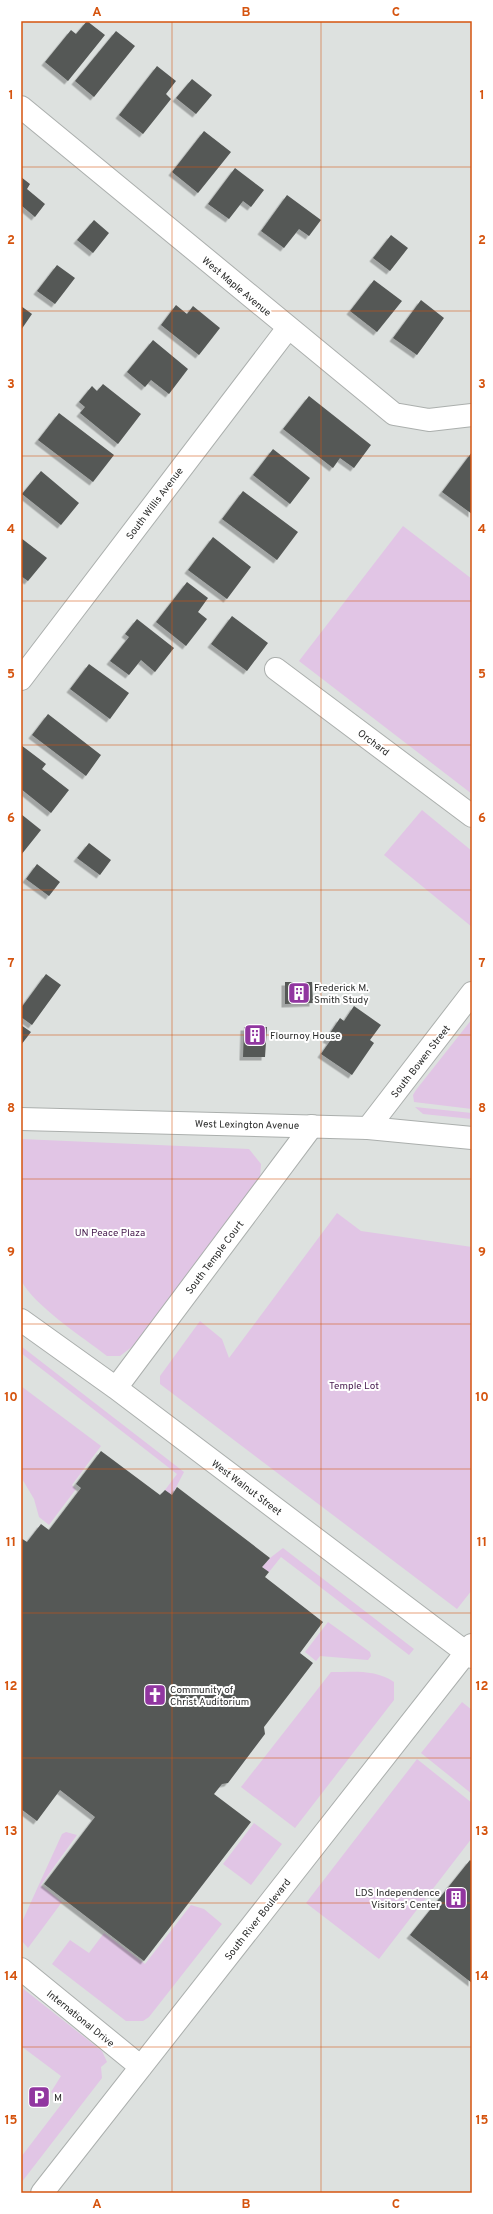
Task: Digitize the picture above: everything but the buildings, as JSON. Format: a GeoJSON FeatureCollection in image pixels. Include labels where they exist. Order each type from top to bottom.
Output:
{"type":"FeatureCollection","features":[{"type":"Feature","properties":{"kind":"street","name":"West Maple Avenue"},"geometry":{"type":"LineString","coordinates":[[21,107],[394,414],[429,420],[472,415]]}},
{"type":"Feature","properties":{"kind":"street","name":"South Willis Avenue"},"geometry":{"type":"LineString","coordinates":[[21,679],[288,328]]}},
{"type":"Feature","properties":{"kind":"street","name":"Orchard"},"geometry":{"type":"LineString","coordinates":[[276,669],[472,816]]}},
{"type":"Feature","properties":{"kind":"street","name":"South Bowen Street"},"geometry":{"type":"LineString","coordinates":[[368,1128],[472,993]]}},
{"type":"Feature","properties":{"kind":"street","name":"West Lexington Avenue"},"geometry":{"type":"LineString","coordinates":[[21,1119],[368,1128],[472,1138]]}},
{"type":"Feature","properties":{"kind":"street","name":"South Temple Court"},"geometry":{"type":"LineString","coordinates":[[116,1388],[312,1126]]}},
{"type":"Feature","properties":{"kind":"street","name":"West Walnut Street"},"geometry":{"type":"LineString","coordinates":[[21,1320],[116,1388],[470,1651]]}},
{"type":"Feature","properties":{"kind":"street","name":"South River Boulevard"},"geometry":{"type":"LineString","coordinates":[[42,2193],[470,1651]]}},
{"type":"Feature","properties":{"kind":"street","name":"International Drive"},"geometry":{"type":"LineString","coordinates":[[21,1969],[141,2067]]}},
{"type":"Feature","properties":{"kind":"green space"},"geometry":{"type":"Polygon","coordinates":[[[403,526],[472,579],[472,794],[299,661],[403,526]]]}},
{"type":"Feature","properties":{"kind":"green space"},"geometry":{"type":"Polygon","coordinates":[[[422,810],[472,851],[472,927],[384,855],[422,810]]]}},
{"type":"Feature","properties":{"kind":"green space"},"geometry":{"type":"Polygon","coordinates":[[[472,1019],[472,1109],[414,1102],[413,1095],[416,1090],[472,1019]]]}},
{"type":"Feature","properties":{"kind":"green space"},"geometry":{"type":"Polygon","coordinates":[[[415,1107],[472,1113],[472,1119],[423,1114],[415,1107]]]}},
{"type":"Feature","properties":{"kind":"green space","name":"UN Peace Plaza"},"geometry":{"type":"Polygon","coordinates":[[[21,1139],[249,1149],[261,1164],[260,1180],[137,1343],[120,1356],[107,1356],[47,1310],[27,1290],[21,1280],[21,1139]]]}},
{"type":"Feature","properties":{"kind":"green space","name":"Temple Lot"},"geometry":{"type":"Polygon","coordinates":[[[337,1213],[361,1231],[472,1247],[472,1590],[457,1609],[160,1384],[160,1376],[200,1321],[222,1339],[229,1358],[337,1213]]]}},
{"type":"Feature","properties":{"kind":"green space"},"geometry":{"type":"Polygon","coordinates":[[[21,1346],[184,1472],[172,1495],[165,1490],[177,1474],[21,1353],[21,1346]]]}},
{"type":"Feature","properties":{"kind":"green space"},"geometry":{"type":"Polygon","coordinates":[[[21,1386],[101,1446],[72,1485],[76,1489],[49,1525],[39,1517],[34,1499],[21,1477],[21,1386]]]}},
{"type":"Feature","properties":{"kind":"green space"},"geometry":{"type":"Polygon","coordinates":[[[283,1548],[414,1649],[409,1655],[281,1557],[269,1572],[262,1567],[270,1558],[283,1548]]]}},
{"type":"Feature","properties":{"kind":"green space"},"geometry":{"type":"Polygon","coordinates":[[[328,1622],[370,1652],[371,1656],[368,1660],[320,1656],[316,1661],[305,1652],[328,1622]]]}},
{"type":"Feature","properties":{"kind":"green space"},"geometry":{"type":"Polygon","coordinates":[[[331,1672],[364,1672],[387,1678],[394,1682],[394,1700],[295,1828],[241,1787],[331,1672]]]}},
{"type":"Feature","properties":{"kind":"green space"},"geometry":{"type":"Polygon","coordinates":[[[462,1702],[472,1710],[472,1794],[421,1753],[462,1702]]]}},
{"type":"Feature","properties":{"kind":"green space"},"geometry":{"type":"Polygon","coordinates":[[[417,1759],[472,1803],[472,1838],[379,1959],[306,1903],[417,1759]]]}},
{"type":"Feature","properties":{"kind":"green space"},"geometry":{"type":"Polygon","coordinates":[[[254,1823],[282,1844],[251,1885],[223,1864],[254,1823]]]}},
{"type":"Feature","properties":{"kind":"green space"},"geometry":{"type":"Polygon","coordinates":[[[66,1832],[77,1835],[41,1885],[62,1902],[28,1948],[21,1940],[21,1924],[62,1834],[66,1832]]]}},
{"type":"Feature","properties":{"kind":"green space"},"geometry":{"type":"Polygon","coordinates":[[[191,1905],[204,1909],[222,1924],[149,2017],[143,2021],[126,2021],[52,1964],[70,1940],[89,1953],[104,1933],[145,1964],[191,1905]]]}},
{"type":"Feature","properties":{"kind":"green space"},"geometry":{"type":"Polygon","coordinates":[[[21,1987],[102,2051],[107,2062],[101,2067],[102,2078],[21,2183],[21,2157],[63,2102],[51,2092],[61,2076],[21,2046],[21,1987]]]}},
{"type":"Feature","properties":{"kind":"place","name":"Frederick M. Smith Study"},"geometry":{"type":"Point","coordinates":[299,993]}},
{"type":"Feature","properties":{"kind":"place","name":"Flournoy House"},"geometry":{"type":"Point","coordinates":[255,1035]}},
{"type":"Feature","properties":{"kind":"place","name":"Community of Christ Auditorium"},"geometry":{"type":"Point","coordinates":[155,1695]}},
{"type":"Feature","properties":{"kind":"place","name":"LDS Independence Visitors' Center"},"geometry":{"type":"Point","coordinates":[456,1898]}},
{"type":"Feature","properties":{"kind":"place","name":"M"},"geometry":{"type":"Point","coordinates":[39,2097]}}]}
